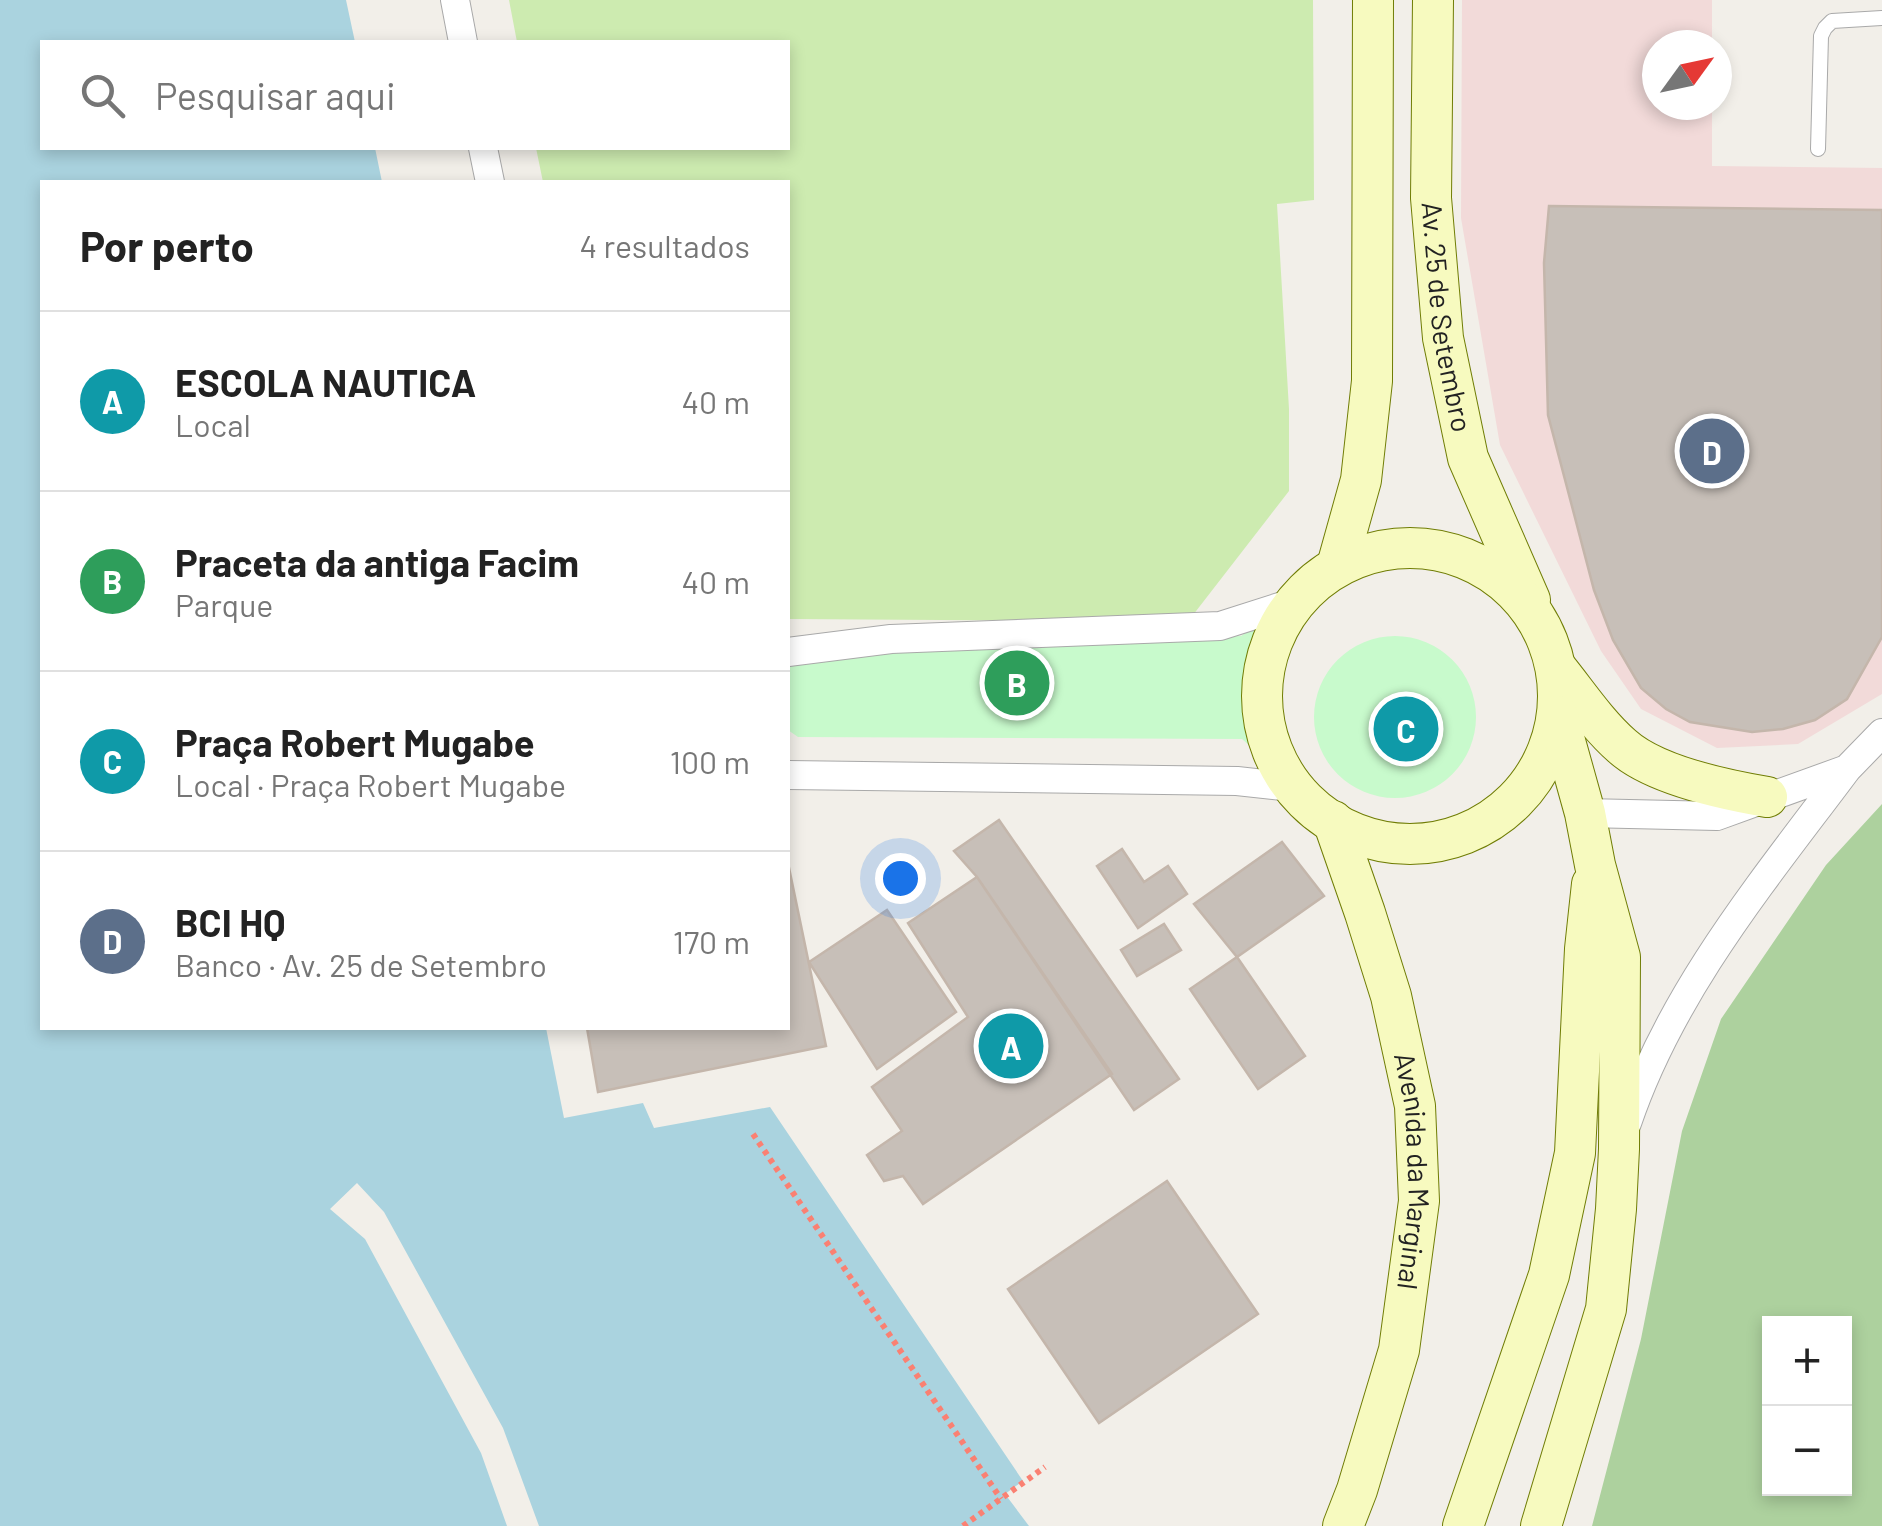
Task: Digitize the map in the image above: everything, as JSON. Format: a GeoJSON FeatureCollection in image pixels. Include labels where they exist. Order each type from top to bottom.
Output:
{"type":"FeatureCollection","features":[{"type":"Feature","properties":{"kind":"main road"},"geometry":{"type":"LineString","coordinates":[[1337,566],[1361,480],[1372,380],[1373,0]]}},
{"type":"Feature","properties":{"kind":"main road","name":"Av. 25 de Setembro"},"geometry":{"type":"LineString","coordinates":[[1433,0],[1431,198],[1443,338],[1468,458],[1537,620]]}},
{"type":"Feature","properties":{"kind":"main road"},"geometry":{"type":"LineString","coordinates":[[1558,716],[1549,748],[1533,778],[1510,804],[1483,824],[1417,846],[1375,843],[1333,821],[1291,788],[1274,754],[1265,711],[1265,680],[1271,648],[1292,603],[1337,566],[1381,550],[1428,548],[1474,561],[1513,588],[1537,620],[1557,669],[1624,748],[1655,766],[1715,788],[1767,796]]}},
{"type":"Feature","properties":{"kind":"main road"},"geometry":{"type":"LineString","coordinates":[[1541,1526],[1606,1309],[1619,1149],[1620,957],[1558,716],[1557,669]]}},
{"type":"Feature","properties":{"kind":"main road","name":"Avenida da Marginal"},"geometry":{"type":"LineString","coordinates":[[1333,821],[1395,1014],[1415,1106],[1419,1201],[1399,1350],[1358,1490],[1343,1526]]}},
{"type":"Feature","properties":{"kind":"main road"},"geometry":{"type":"LineString","coordinates":[[1463,1526],[1549,1276],[1575,1153],[1585,949],[1595,865]]}},
{"type":"Feature","properties":{"kind":"street"},"geometry":{"type":"LineString","coordinates":[[455,0],[463,40]]}},
{"type":"Feature","properties":{"kind":"street"},"geometry":{"type":"LineString","coordinates":[[484,150],[490,180]]}},
{"type":"Feature","properties":{"kind":"street"},"geometry":{"type":"LineString","coordinates":[[790,652],[891,639],[1220,626],[1292,603]]}},
{"type":"Feature","properties":{"kind":"street"},"geometry":{"type":"LineString","coordinates":[[1619,1149],[1641,1081],[1681,1004],[1734,920],[1846,769],[1882,733]]}},
{"type":"Feature","properties":{"kind":"street"},"geometry":{"type":"LineString","coordinates":[[1585,814],[1717,816],[1846,769]]}},
{"type":"Feature","properties":{"kind":"street"},"geometry":{"type":"LineString","coordinates":[[790,775],[1237,781],[1291,788]]}},
{"type":"Feature","properties":{"kind":"lane"},"geometry":{"type":"LineString","coordinates":[[1818,150],[1825,28],[1832,21],[1882,18]]}},
{"type":"Feature","properties":{"kind":"path"},"geometry":{"type":"LineString","coordinates":[[753,1134],[1001,1498]]}},
{"type":"Feature","properties":{"kind":"path"},"geometry":{"type":"LineString","coordinates":[[963,1526],[1045,1468]]}},
{"type":"Feature","properties":{"kind":"shaded area"},"geometry":{"type":"Polygon","coordinates":[[[1462,0],[1712,0],[1712,30],[1642,30],[1642,120],[1712,120],[1712,166],[1882,168],[1882,694],[1798,744],[1717,748],[1641,709],[1601,651],[1500,445],[1461,218],[1462,0]]]}},
{"type":"Feature","properties":{"kind":"green space"},"geometry":{"type":"Polygon","coordinates":[[[509,0],[1313,0],[1314,200],[1277,204],[1289,409],[1289,491],[1193,615],[1077,621],[790,619],[790,180],[543,180],[536,150],[790,150],[790,40],[517,40],[509,0]]]}},
{"type":"Feature","properties":{"kind":"green space"},"geometry":{"type":"Polygon","coordinates":[[[1261,623],[1246,692],[1262,757],[1242,739],[798,737],[790,731],[790,648],[797,644],[1241,636],[1261,623]]]}},
{"type":"Feature","properties":{"kind":"green space"},"geometry":{"type":"Polygon","coordinates":[[[1395,636],[1426,642],[1452,660],[1470,686],[1476,717],[1470,748],[1452,774],[1426,792],[1395,798],[1364,792],[1338,774],[1320,748],[1314,717],[1320,686],[1338,660],[1364,642],[1395,636]]]}},
{"type":"Feature","properties":{"kind":"green space"},"geometry":{"type":"Polygon","coordinates":[[[1882,804],[1882,1526],[1592,1526],[1641,1339],[1682,1131],[1721,1019],[1826,865],[1882,804]]]}},
{"type":"Feature","properties":{"kind":"water"},"geometry":{"type":"Polygon","coordinates":[[[0,0],[346,0],[355,40],[40,40],[40,150],[375,150],[382,180],[40,180],[40,1030],[546,1030],[564,1118],[643,1103],[654,1128],[770,1107],[1023,1481],[1005,1494],[1029,1526],[539,1526],[503,1428],[384,1212],[357,1183],[330,1209],[365,1239],[481,1453],[507,1526],[0,1526],[0,0]]]}},
{"type":"Feature","properties":{"kind":"building"},"geometry":{"type":"Polygon","coordinates":[[[1549,206],[1882,210],[1882,637],[1847,699],[1815,720],[1752,732],[1690,722],[1666,709],[1641,688],[1613,640],[1594,590],[1548,415],[1544,263],[1549,206]]]}},
{"type":"Feature","properties":{"kind":"building"},"geometry":{"type":"Polygon","coordinates":[[[999,820],[1179,1079],[1134,1110],[977,877],[954,851],[999,820]]]}},
{"type":"Feature","properties":{"kind":"building"},"geometry":{"type":"Polygon","coordinates":[[[1282,842],[1324,896],[1237,957],[1194,904],[1282,842]]]}},
{"type":"Feature","properties":{"kind":"building"},"geometry":{"type":"Polygon","coordinates":[[[1122,849],[1144,882],[1168,866],[1187,894],[1138,928],[1097,866],[1122,849]]]}},
{"type":"Feature","properties":{"kind":"building"},"geometry":{"type":"Polygon","coordinates":[[[790,873],[826,1046],[598,1092],[587,1030],[790,1030],[790,873]]]}},
{"type":"Feature","properties":{"kind":"building"},"geometry":{"type":"Polygon","coordinates":[[[977,877],[1112,1074],[923,1204],[903,1176],[884,1181],[867,1155],[902,1131],[872,1087],[968,1017],[908,923],[977,877]]]}},
{"type":"Feature","properties":{"kind":"building"},"geometry":{"type":"Polygon","coordinates":[[[887,910],[956,1012],[877,1069],[809,962],[887,910]]]}},
{"type":"Feature","properties":{"kind":"building"},"geometry":{"type":"Polygon","coordinates":[[[1164,924],[1181,950],[1137,976],[1121,950],[1164,924]]]}},
{"type":"Feature","properties":{"kind":"building"},"geometry":{"type":"Polygon","coordinates":[[[1237,957],[1305,1056],[1258,1089],[1190,989],[1237,957]]]}},
{"type":"Feature","properties":{"kind":"building"},"geometry":{"type":"Polygon","coordinates":[[[1167,1181],[1258,1314],[1099,1423],[1008,1289],[1167,1181]]]}},
{"type":"Feature","properties":{"kind":"place","name":"BCI HQ"},"geometry":{"type":"Point","coordinates":[1712,451]}},
{"type":"Feature","properties":{"kind":"place","name":"Praceta da antiga Facim"},"geometry":{"type":"Point","coordinates":[1017,683]}},
{"type":"Feature","properties":{"kind":"place","name":"Praça Robert Mugabe"},"geometry":{"type":"Point","coordinates":[1406,729]}},
{"type":"Feature","properties":{"kind":"place","name":"ESCOLA NAUTICA"},"geometry":{"type":"Point","coordinates":[1011,1046]}}]}
